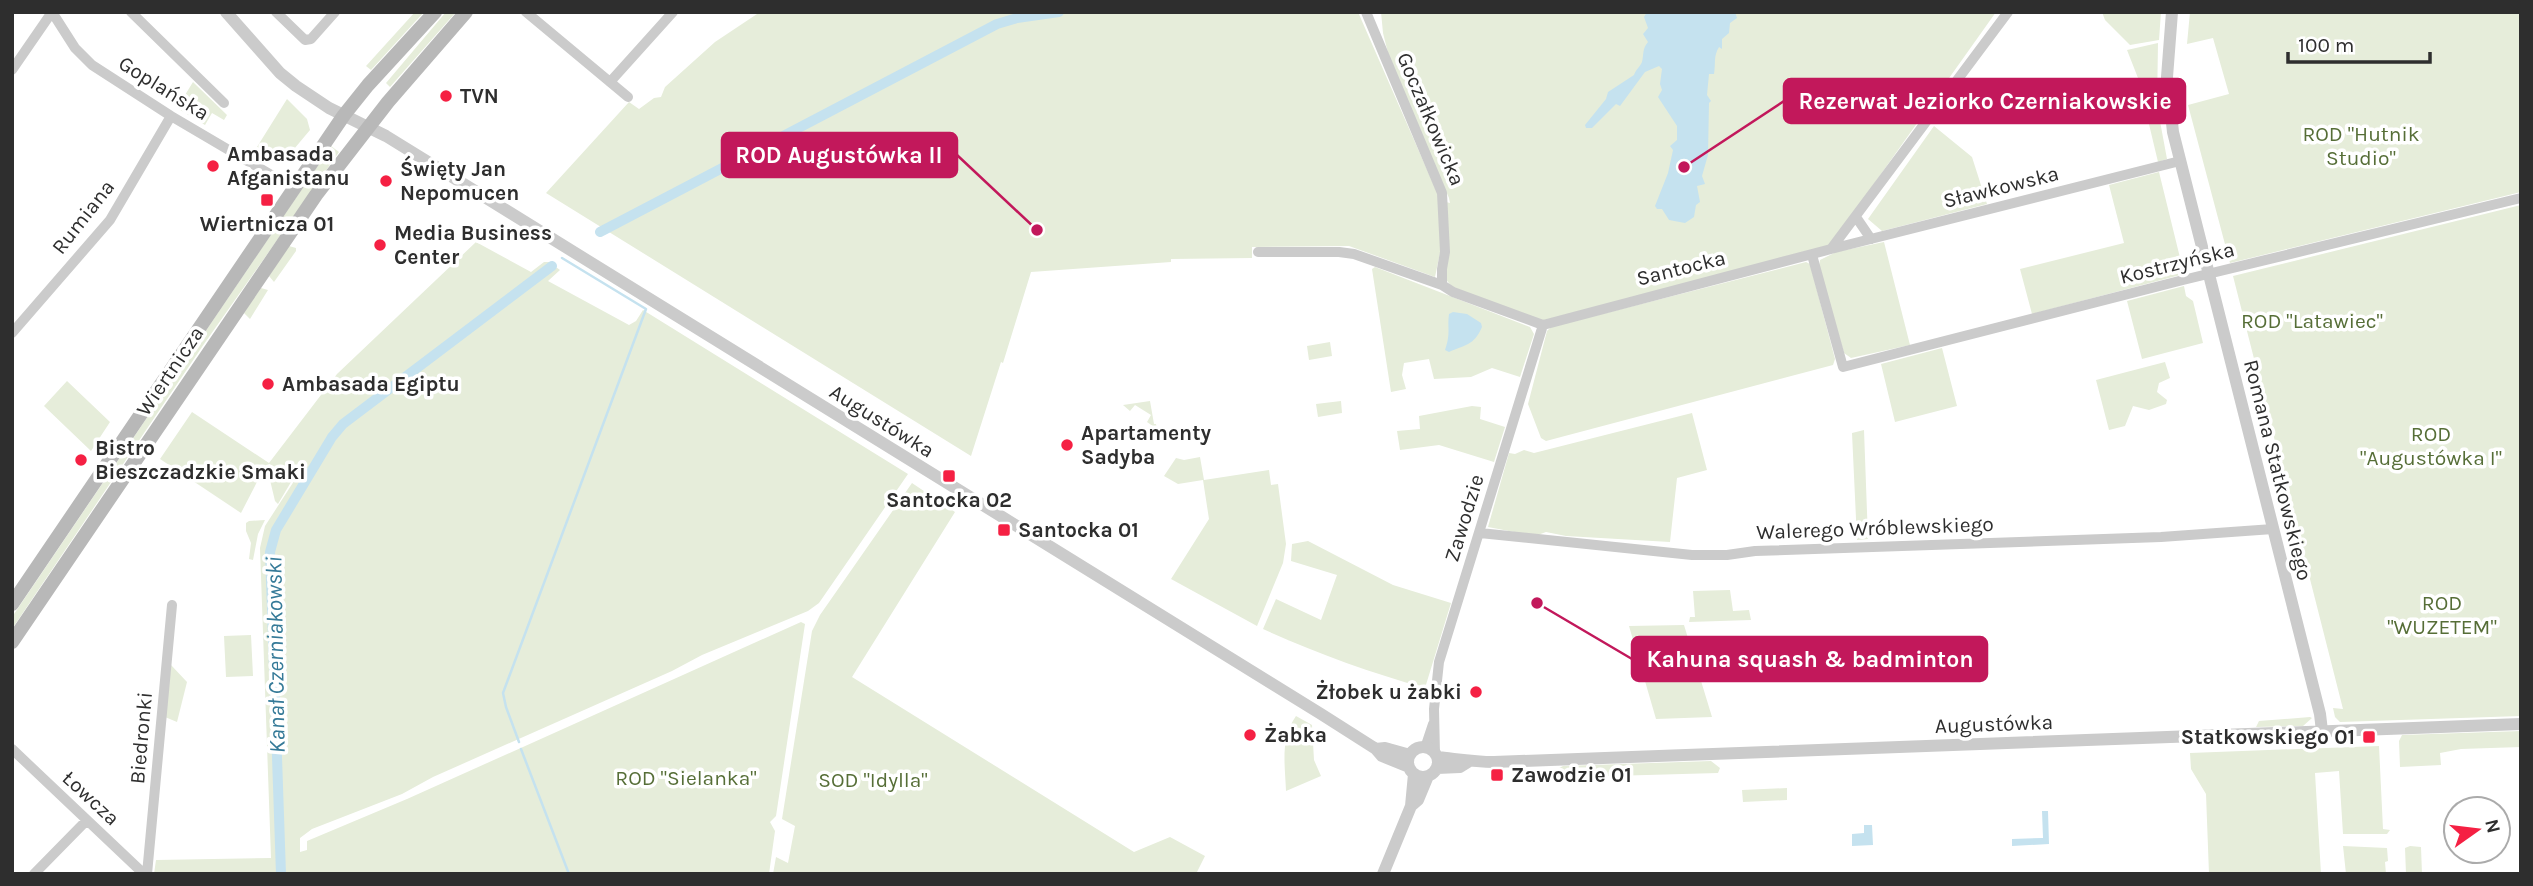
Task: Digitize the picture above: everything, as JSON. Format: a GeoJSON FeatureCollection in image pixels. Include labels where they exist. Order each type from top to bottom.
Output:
{"type":"FeatureCollection","features":[{"type":"Feature","properties":{"kind":"main road","name":"Wiertnicza"},"geometry":{"type":"LineString","coordinates":[[12,604],[344,116],[435,12]]}},
{"type":"Feature","properties":{"kind":"main road","name":"Wiertnicza"},"geometry":{"type":"LineString","coordinates":[[12,642],[286,237],[367,127],[467,12]]}},
{"type":"Feature","properties":{"kind":"street"},"geometry":{"type":"LineString","coordinates":[[12,70],[52,12]]}},
{"type":"Feature","properties":{"kind":"street","name":"Goplańska"},"geometry":{"type":"LineString","coordinates":[[52,12],[75,48],[92,65],[171,116],[273,176]]}},
{"type":"Feature","properties":{"kind":"street"},"geometry":{"type":"LineString","coordinates":[[131,12],[223,103]]}},
{"type":"Feature","properties":{"kind":"street"},"geometry":{"type":"LineString","coordinates":[[276,12],[301,39],[311,39],[335,12]]}},
{"type":"Feature","properties":{"kind":"street"},"geometry":{"type":"LineString","coordinates":[[526,12],[628,97]]}},
{"type":"Feature","properties":{"kind":"street"},"geometry":{"type":"LineString","coordinates":[[610,82],[673,12]]}},
{"type":"Feature","properties":{"kind":"street","name":"Goczałkowicka"},"geometry":{"type":"LineString","coordinates":[[1366,12],[1442,193],[1445,252],[1442,285]]}},
{"type":"Feature","properties":{"kind":"street"},"geometry":{"type":"LineString","coordinates":[[1831,249],[2008,12]]}},
{"type":"Feature","properties":{"kind":"street","name":"Romana Statkowskiego"},"geometry":{"type":"LineString","coordinates":[[2172,12],[2167,77],[2168,104],[2180,161],[2320,714],[2322,731]]}},
{"type":"Feature","properties":{"kind":"street","name":"Augustówka"},"geometry":{"type":"LineString","coordinates":[[228,13],[288,80],[344,116],[386,136],[1376,749],[1385,748],[1411,766],[1421,777],[1432,761],[1460,759],[1468,762],[2521,724]]}},
{"type":"Feature","properties":{"kind":"street","name":"Rumiana"},"geometry":{"type":"LineString","coordinates":[[12,333],[110,220],[171,116]]}},
{"type":"Feature","properties":{"kind":"street","name":"Sławkowska"},"geometry":{"type":"LineString","coordinates":[[1831,249],[2180,161]]}},
{"type":"Feature","properties":{"kind":"street","name":"Kostrzyńska"},"geometry":{"type":"LineString","coordinates":[[1812,255],[1843,367],[2521,198]]}},
{"type":"Feature","properties":{"kind":"street"},"geometry":{"type":"LineString","coordinates":[[1856,217],[1871,239]]}},
{"type":"Feature","properties":{"kind":"street","name":"Santocka"},"geometry":{"type":"LineString","coordinates":[[1543,325],[1831,249]]}},
{"type":"Feature","properties":{"kind":"street"},"geometry":{"type":"LineString","coordinates":[[1258,252],[1347,253],[1367,258],[1543,325]]}},
{"type":"Feature","properties":{"kind":"street","name":"Zawodzie"},"geometry":{"type":"LineString","coordinates":[[1432,761],[1435,685],[1439,662],[1543,325]]}},
{"type":"Feature","properties":{"kind":"street","name":"Walerego Wróblewskiego"},"geometry":{"type":"LineString","coordinates":[[1480,533],[1703,556],[1755,551],[2161,537],[2273,529]]}},
{"type":"Feature","properties":{"kind":"street","name":"Biedronki"},"geometry":{"type":"LineString","coordinates":[[145,874],[172,605]]}},
{"type":"Feature","properties":{"kind":"street","name":"Łowcza"},"geometry":{"type":"LineString","coordinates":[[12,749],[145,874]]}},
{"type":"Feature","properties":{"kind":"street"},"geometry":{"type":"LineString","coordinates":[[1383,874],[1411,806],[1411,766],[1416,749],[1432,761],[1418,800],[1411,806]]}},
{"type":"Feature","properties":{"kind":"street"},"geometry":{"type":"LineString","coordinates":[[34,874],[86,821]]}},
{"type":"Feature","properties":{"kind":"green space"},"geometry":{"type":"Polygon","coordinates":[[[415,12],[424,12],[371,70],[366,66],[415,12]]]}},
{"type":"Feature","properties":{"kind":"green space"},"geometry":{"type":"Polygon","coordinates":[[[446,12],[456,12],[390,87],[386,83],[446,12]]]}},
{"type":"Feature","properties":{"kind":"green space"},"geometry":{"type":"Polygon","coordinates":[[[760,12],[1358,12],[1439,197],[1441,248],[1435,277],[1349,246],[1252,247],[1252,258],[1171,259],[1171,262],[1031,272],[971,456],[546,193],[629,102],[639,109],[654,98],[661,97],[665,87],[715,42],[760,12]]]}},
{"type":"Feature","properties":{"kind":"green space"},"geometry":{"type":"Polygon","coordinates":[[[1381,12],[1996,12],[1827,250],[1542,324],[1452,287],[1444,277],[1446,202],[1450,203],[1449,198],[1391,65],[1381,12]]]}},
{"type":"Feature","properties":{"kind":"green space"},"geometry":{"type":"Polygon","coordinates":[[[2102,12],[2161,12],[2159,40],[2130,45],[2105,20],[2102,12]]]}},
{"type":"Feature","properties":{"kind":"green space","name":"ROD \"Hutnik Studio\""},"geometry":{"type":"Polygon","coordinates":[[[2190,12],[2521,12],[2521,192],[2230,263],[2188,105],[2229,94],[2213,38],[2187,44],[2190,12]]]}},
{"type":"Feature","properties":{"kind":"green space"},"geometry":{"type":"Polygon","coordinates":[[[2158,43],[2157,105],[2167,159],[2158,162],[2138,78],[2127,50],[2158,43]]]}},
{"type":"Feature","properties":{"kind":"green space"},"geometry":{"type":"Polygon","coordinates":[[[193,82],[227,115],[224,120],[212,113],[205,125],[177,108],[193,82]]]}},
{"type":"Feature","properties":{"kind":"green space"},"geometry":{"type":"Polygon","coordinates":[[[287,99],[307,119],[310,130],[284,161],[266,148],[258,159],[252,155],[287,99]]]}},
{"type":"Feature","properties":{"kind":"green space"},"geometry":{"type":"Polygon","coordinates":[[[1934,126],[1972,157],[1987,204],[1882,231],[1868,219],[1934,126]]]}},
{"type":"Feature","properties":{"kind":"green space"},"geometry":{"type":"Polygon","coordinates":[[[331,146],[339,152],[204,344],[12,629],[12,617],[331,146]]]}},
{"type":"Feature","properties":{"kind":"green space"},"geometry":{"type":"Polygon","coordinates":[[[2159,172],[2184,274],[2032,314],[2020,269],[2124,243],[2109,185],[2159,172]]]}},
{"type":"Feature","properties":{"kind":"green space"},"geometry":{"type":"Polygon","coordinates":[[[2521,205],[2521,716],[2340,722],[2335,717],[2333,708],[2343,709],[2233,276],[2521,205]]]}},
{"type":"Feature","properties":{"kind":"green space","name":"ROD \"Sielanka\""},"geometry":{"type":"Polygon","coordinates":[[[476,242],[531,272],[544,262],[549,262],[560,270],[548,281],[629,325],[636,321],[643,310],[908,474],[819,603],[808,611],[702,655],[672,671],[433,777],[402,794],[312,829],[300,838],[300,852],[307,850],[307,841],[407,799],[801,622],[805,624],[776,816],[770,822],[775,831],[769,874],[154,874],[156,860],[271,858],[260,548],[265,526],[296,478],[294,477],[278,504],[270,480],[275,477],[288,478],[290,475],[269,464],[241,513],[160,459],[192,412],[269,463],[337,374],[476,242]]]}},
{"type":"Feature","properties":{"kind":"green space"},"geometry":{"type":"Polygon","coordinates":[[[1884,242],[1910,345],[1851,358],[1844,353],[1819,267],[1820,260],[1836,252],[1884,242]]]}},
{"type":"Feature","properties":{"kind":"green space"},"geometry":{"type":"Polygon","coordinates":[[[289,246],[296,248],[296,251],[274,282],[269,276],[289,246]]]}},
{"type":"Feature","properties":{"kind":"green space"},"geometry":{"type":"Polygon","coordinates":[[[1806,262],[1810,264],[1835,359],[1833,365],[1546,441],[1541,438],[1528,404],[1547,331],[1551,327],[1806,262]]]}},
{"type":"Feature","properties":{"kind":"green space"},"geometry":{"type":"Polygon","coordinates":[[[1375,267],[1530,327],[1534,334],[1520,377],[1492,368],[1471,377],[1434,379],[1429,359],[1404,363],[1402,375],[1406,389],[1391,392],[1372,269],[1375,267]]]}},
{"type":"Feature","properties":{"kind":"green space"},"geometry":{"type":"Polygon","coordinates":[[[2184,286],[2186,296],[2193,301],[2203,343],[2142,359],[2127,301],[2184,286]]]}},
{"type":"Feature","properties":{"kind":"green space"},"geometry":{"type":"Polygon","coordinates":[[[261,288],[268,290],[250,319],[244,313],[261,288]]]}},
{"type":"Feature","properties":{"kind":"green space"},"geometry":{"type":"Polygon","coordinates":[[[1330,342],[1332,356],[1309,360],[1307,346],[1330,342]]]}},
{"type":"Feature","properties":{"kind":"green space"},"geometry":{"type":"Polygon","coordinates":[[[1942,348],[1957,406],[1895,422],[1881,364],[1942,348]]]}},
{"type":"Feature","properties":{"kind":"green space"},"geometry":{"type":"Polygon","coordinates":[[[2165,362],[2170,378],[2159,383],[2157,392],[2167,400],[2166,404],[2149,410],[2133,406],[2125,426],[2109,430],[2096,380],[2165,362]]]}},
{"type":"Feature","properties":{"kind":"green space"},"geometry":{"type":"Polygon","coordinates":[[[67,381],[110,422],[91,451],[44,406],[67,381]]]}},
{"type":"Feature","properties":{"kind":"green space"},"geometry":{"type":"Polygon","coordinates":[[[1150,401],[1157,429],[1147,422],[1151,415],[1135,405],[1130,411],[1123,405],[1150,401]]]}},
{"type":"Feature","properties":{"kind":"green space"},"geometry":{"type":"Polygon","coordinates":[[[1341,401],[1342,413],[1318,417],[1316,404],[1341,401]]]}},
{"type":"Feature","properties":{"kind":"green space"},"geometry":{"type":"Polygon","coordinates":[[[1472,406],[1481,407],[1480,419],[1505,427],[1494,462],[1439,445],[1400,450],[1397,431],[1420,429],[1419,416],[1472,406]]]}},
{"type":"Feature","properties":{"kind":"green space"},"geometry":{"type":"Polygon","coordinates":[[[1692,413],[1707,470],[1677,478],[1670,542],[1566,536],[1546,532],[1535,536],[1488,527],[1509,453],[1515,454],[1524,450],[1534,453],[1692,413]]]}},
{"type":"Feature","properties":{"kind":"green space"},"geometry":{"type":"Polygon","coordinates":[[[1864,430],[1868,539],[1857,540],[1852,433],[1864,430]]]}},
{"type":"Feature","properties":{"kind":"green space"},"geometry":{"type":"Polygon","coordinates":[[[1200,457],[1204,480],[1269,470],[1271,485],[1278,484],[1286,544],[1283,563],[1257,626],[1171,579],[1209,519],[1203,480],[1178,484],[1164,476],[1176,458],[1184,460],[1200,457]]]}},
{"type":"Feature","properties":{"kind":"green space","name":"SOD \"Idylla\""},"geometry":{"type":"Polygon","coordinates":[[[912,483],[955,512],[852,677],[1134,852],[1170,837],[1205,856],[1196,874],[773,874],[776,857],[788,863],[795,826],[782,819],[812,631],[820,615],[912,483]]]}},
{"type":"Feature","properties":{"kind":"green space"},"geometry":{"type":"Polygon","coordinates":[[[265,520],[258,534],[253,560],[249,559],[251,543],[246,523],[265,520]]]}},
{"type":"Feature","properties":{"kind":"green space"},"geometry":{"type":"Polygon","coordinates":[[[1308,541],[1393,585],[1451,603],[1425,688],[1343,662],[1263,629],[1276,599],[1321,620],[1337,575],[1291,561],[1292,544],[1308,541]]]}},
{"type":"Feature","properties":{"kind":"green space"},"geometry":{"type":"Polygon","coordinates":[[[1730,590],[1733,611],[1749,610],[1751,620],[1689,622],[1690,617],[1695,617],[1693,591],[1730,590]]]}},
{"type":"Feature","properties":{"kind":"green space"},"geometry":{"type":"Polygon","coordinates":[[[1684,625],[1712,717],[1656,719],[1629,626],[1684,625]]]}},
{"type":"Feature","properties":{"kind":"green space"},"geometry":{"type":"Polygon","coordinates":[[[251,635],[253,676],[226,677],[224,636],[251,635]]]}},
{"type":"Feature","properties":{"kind":"green space"},"geometry":{"type":"Polygon","coordinates":[[[171,665],[187,682],[177,722],[165,717],[171,665]]]}},
{"type":"Feature","properties":{"kind":"green space"},"geometry":{"type":"Polygon","coordinates":[[[1296,716],[1312,725],[1314,760],[1321,776],[1286,791],[1286,743],[1296,716]]]}},
{"type":"Feature","properties":{"kind":"green space"},"geometry":{"type":"Polygon","coordinates":[[[2312,718],[2303,726],[2256,727],[2259,721],[2312,718]]]}},
{"type":"Feature","properties":{"kind":"green space"},"geometry":{"type":"Polygon","coordinates":[[[2521,731],[2521,747],[2461,749],[2440,753],[2441,765],[2400,767],[2399,741],[2402,735],[2521,731]]]}},
{"type":"Feature","properties":{"kind":"green space"},"geometry":{"type":"Polygon","coordinates":[[[2379,746],[2383,829],[2390,830],[2387,834],[2343,834],[2339,771],[2315,773],[2321,874],[2209,874],[2206,794],[2191,769],[2190,753],[2379,746]]]}},
{"type":"Feature","properties":{"kind":"green space"},"geometry":{"type":"Polygon","coordinates":[[[1711,761],[1720,768],[1718,773],[1540,778],[1541,773],[1563,766],[1711,761]]]}},
{"type":"Feature","properties":{"kind":"green space"},"geometry":{"type":"Polygon","coordinates":[[[1787,788],[1787,800],[1743,802],[1742,790],[1787,788]]]}},
{"type":"Feature","properties":{"kind":"green space"},"geometry":{"type":"Polygon","coordinates":[[[2343,846],[2387,848],[2386,874],[2346,874],[2343,846]]]}},
{"type":"Feature","properties":{"kind":"green space"},"geometry":{"type":"Polygon","coordinates":[[[2421,847],[2422,874],[2406,874],[2405,848],[2421,847]]]}},
{"type":"Feature","properties":{"kind":"water"},"geometry":{"type":"Polygon","coordinates":[[[1647,12],[1735,12],[1737,18],[1730,23],[1729,33],[1722,39],[1722,49],[1719,47],[1717,51],[1714,74],[1709,74],[1707,95],[1711,101],[1708,155],[1702,176],[1705,184],[1697,186],[1700,202],[1696,205],[1694,217],[1685,223],[1669,220],[1662,209],[1655,206],[1668,173],[1673,150],[1670,146],[1677,140],[1677,126],[1658,97],[1662,90],[1662,69],[1659,66],[1645,72],[1620,106],[1616,104],[1592,128],[1586,128],[1585,125],[1606,99],[1608,92],[1634,75],[1641,64],[1648,42],[1643,34],[1648,28],[1644,17],[1647,12]]]}},
{"type":"Feature","properties":{"kind":"water"},"geometry":{"type":"Polygon","coordinates":[[[1449,314],[1467,314],[1481,323],[1482,327],[1472,341],[1449,352],[1445,350],[1449,314]]]}},
{"type":"Feature","properties":{"kind":"water"},"geometry":{"type":"Polygon","coordinates":[[[2042,811],[2048,811],[2049,844],[2012,846],[2012,839],[2043,838],[2042,811]]]}},
{"type":"Feature","properties":{"kind":"water"},"geometry":{"type":"Polygon","coordinates":[[[1864,825],[1872,825],[1873,845],[1852,846],[1852,834],[1864,833],[1864,825]]]}},
{"type":"Feature","properties":{"kind":"waterway","name":"Kanał Czerniakowski"},"geometry":{"type":"LineString","coordinates":[[600,232],[997,24],[1059,12]]}},
{"type":"Feature","properties":{"kind":"waterway"},"geometry":{"type":"LineString","coordinates":[[519,742],[503,693],[646,309],[562,258]]}},
{"type":"Feature","properties":{"kind":"waterway","name":"Kanał Czerniakowski"},"geometry":{"type":"LineString","coordinates":[[281,874],[270,552],[276,530],[332,437],[343,424],[552,266]]}},
{"type":"Feature","properties":{"kind":"waterway"},"geometry":{"type":"LineString","coordinates":[[521,749],[569,874]]}},
{"type":"Feature","properties":{"kind":"place","name":"TVN"},"geometry":{"type":"Point","coordinates":[446,96]}},
{"type":"Feature","properties":{"kind":"place","name":"Ambasada Afganistanu"},"geometry":{"type":"Point","coordinates":[213,166]}},
{"type":"Feature","properties":{"kind":"place","name":"Rezerwat Jeziorko Czerniakowskie"},"geometry":{"type":"Point","coordinates":[1684,167]}},
{"type":"Feature","properties":{"kind":"place","name":"Święty Jan Nepomucen"},"geometry":{"type":"Point","coordinates":[386,181]}},
{"type":"Feature","properties":{"kind":"place","name":"Wiertnicza 01"},"geometry":{"type":"Point","coordinates":[267,200]}},
{"type":"Feature","properties":{"kind":"place","name":"ROD Augustówka II"},"geometry":{"type":"Point","coordinates":[1037,230]}},
{"type":"Feature","properties":{"kind":"place","name":"Media Business Center"},"geometry":{"type":"Point","coordinates":[380,245]}},
{"type":"Feature","properties":{"kind":"place","name":"Ambasada Egiptu"},"geometry":{"type":"Point","coordinates":[268,384]}},
{"type":"Feature","properties":{"kind":"place","name":"Apartamenty Sadyba"},"geometry":{"type":"Point","coordinates":[1067,445]}},
{"type":"Feature","properties":{"kind":"place","name":"Bistro Bieszczadzkie Smaki"},"geometry":{"type":"Point","coordinates":[81,460]}},
{"type":"Feature","properties":{"kind":"place","name":"Santocka 02"},"geometry":{"type":"Point","coordinates":[949,476]}},
{"type":"Feature","properties":{"kind":"place","name":"Santocka 01"},"geometry":{"type":"Point","coordinates":[1004,530]}},
{"type":"Feature","properties":{"kind":"place","name":"Kahuna squash & badminton"},"geometry":{"type":"Point","coordinates":[1537,603]}},
{"type":"Feature","properties":{"kind":"place","name":"Żłobek u żabki"},"geometry":{"type":"Point","coordinates":[1476,692]}},
{"type":"Feature","properties":{"kind":"place","name":"Żabka"},"geometry":{"type":"Point","coordinates":[1250,735]}},
{"type":"Feature","properties":{"kind":"place","name":"Statkowskiego 01"},"geometry":{"type":"Point","coordinates":[2369,737]}},
{"type":"Feature","properties":{"kind":"place","name":"Zawodzie 01"},"geometry":{"type":"Point","coordinates":[1497,775]}},
{"type":"Feature","properties":{"kind":"park label","name":"ROD \"Latawiec\""},"geometry":{"type":"Point","coordinates":[2312,321]}},
{"type":"Feature","properties":{"kind":"park label","name":"ROD \"Augustówka I\""},"geometry":{"type":"Point","coordinates":[2431,446]}},
{"type":"Feature","properties":{"kind":"park label","name":"ROD \"WUZETEM\""},"geometry":{"type":"Point","coordinates":[2442,615]}}]}
